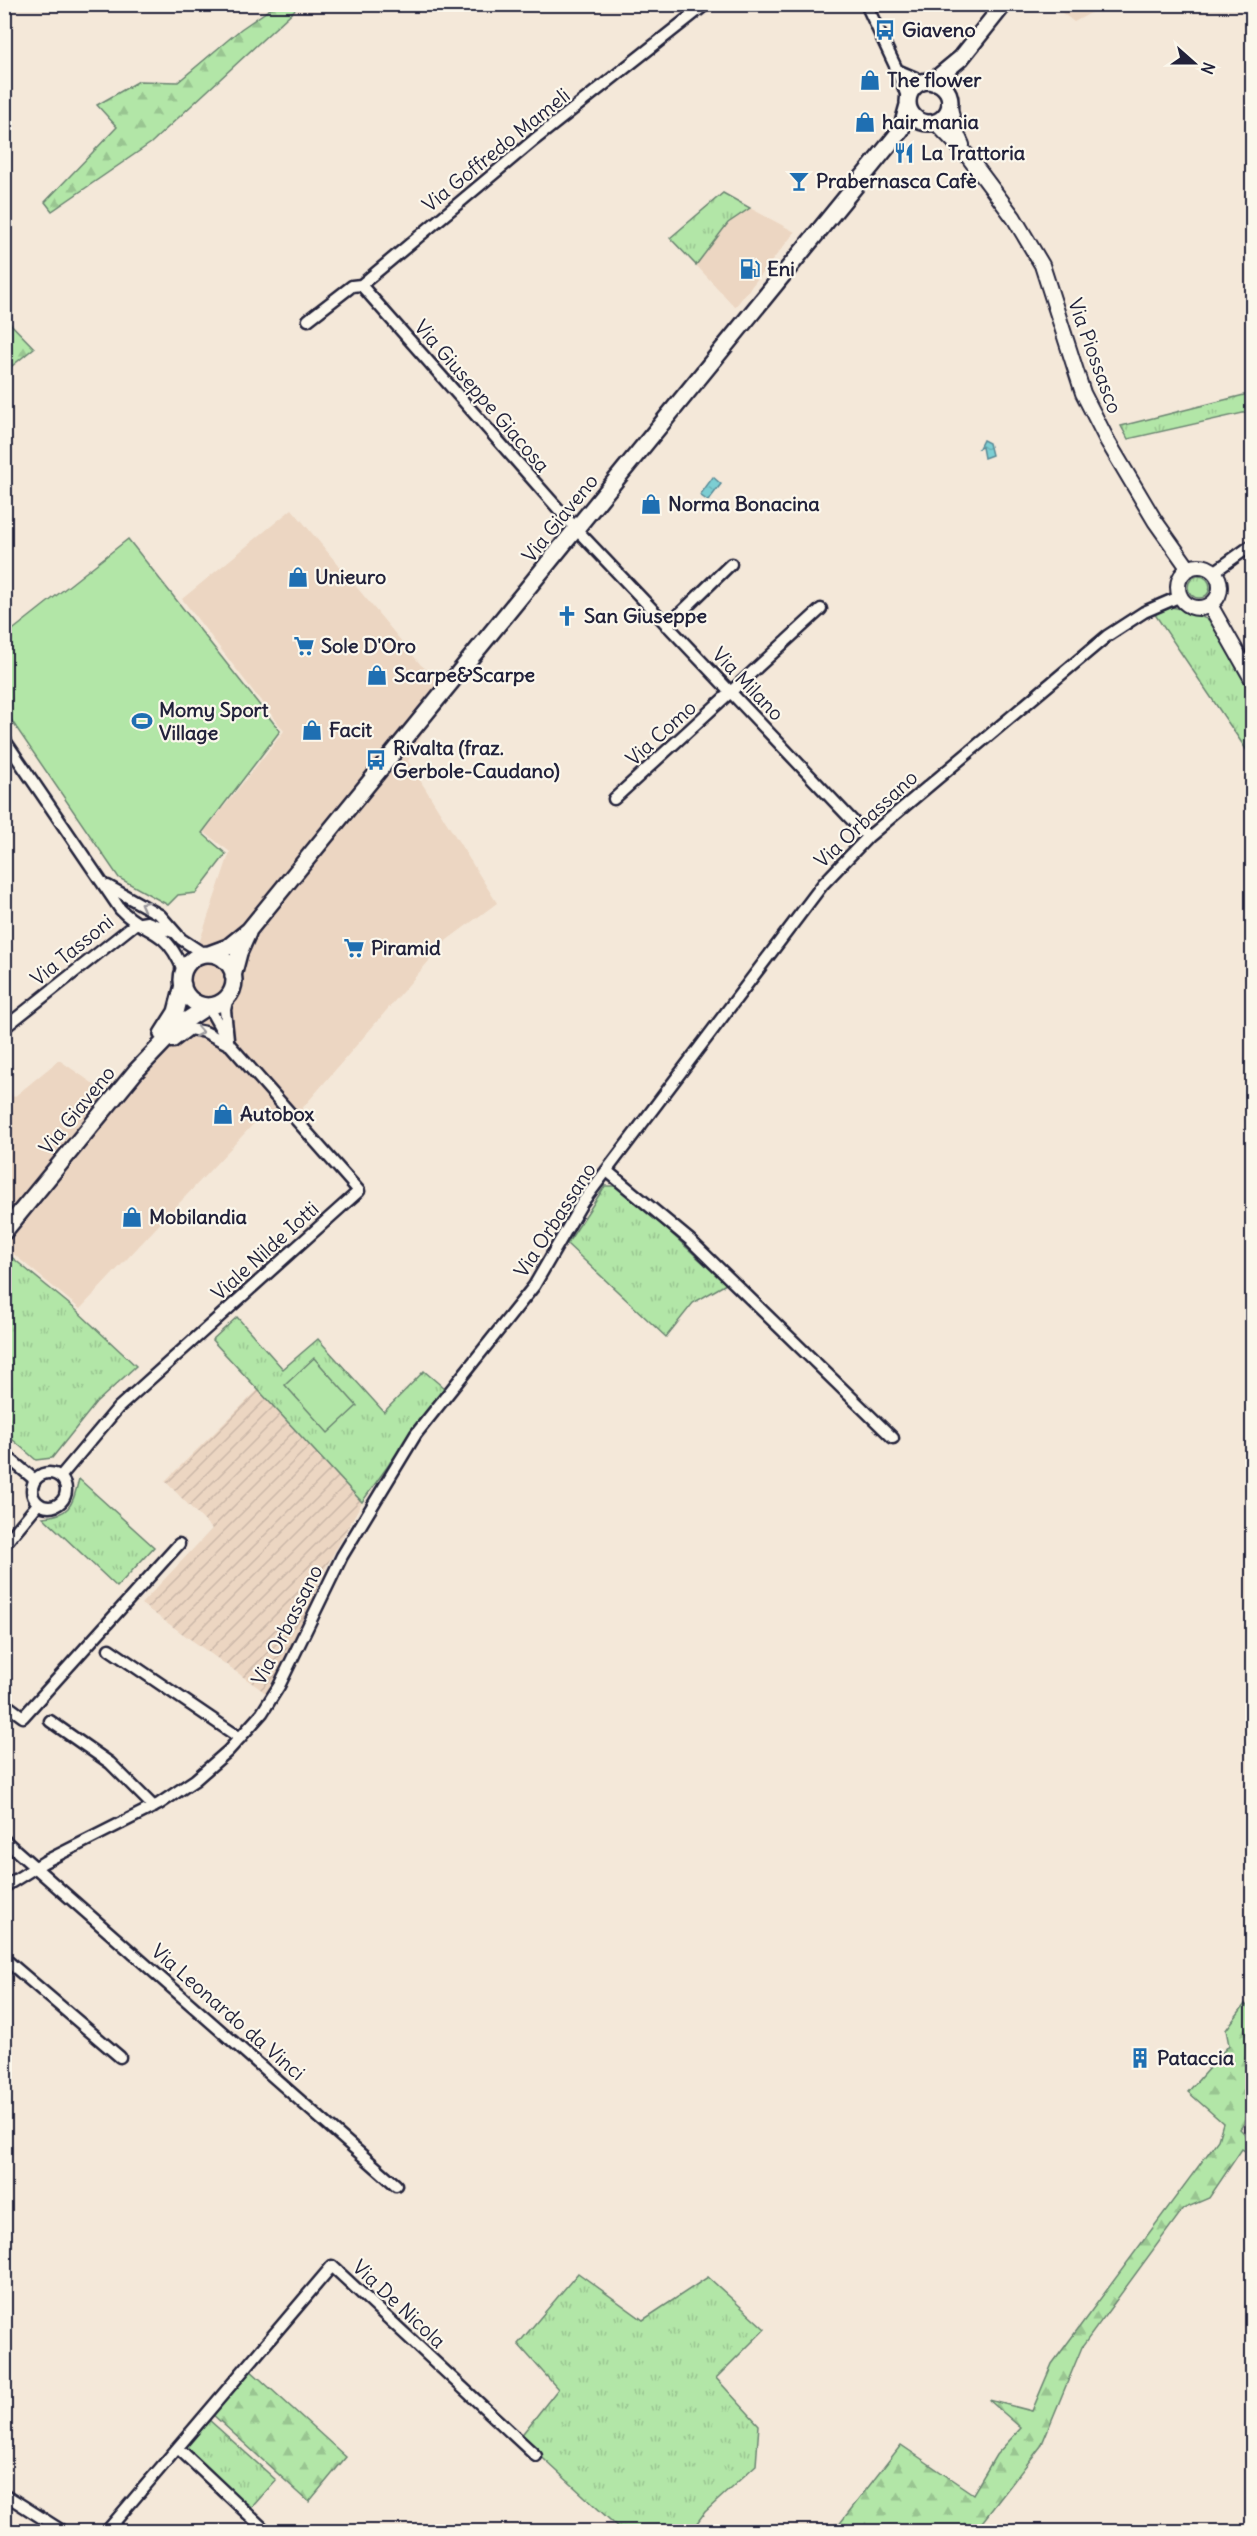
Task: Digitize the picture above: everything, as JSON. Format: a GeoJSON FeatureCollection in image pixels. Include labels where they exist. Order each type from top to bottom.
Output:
{"type":"FeatureCollection","features":[{"type":"Feature","properties":{"kind":"main road","name":"Via Giaveno"},"geometry":{"type":"LineString","coordinates":[[137,1070],[176,1012],[183,978],[192,960],[230,945],[249,930],[901,130],[914,88],[929,82],[961,58],[1004,4]]}},
{"type":"Feature","properties":{"kind":"main road","name":"Via Giaveno"},"geometry":{"type":"LineString","coordinates":[[929,122],[944,117],[948,96],[961,58]]}},
{"type":"Feature","properties":{"kind":"main road"},"geometry":{"type":"LineString","coordinates":[[929,82],[948,96]]}},
{"type":"Feature","properties":{"kind":"main road"},"geometry":{"type":"LineString","coordinates":[[908,102],[913,116],[929,122]]}},
{"type":"Feature","properties":{"kind":"main road"},"geometry":{"type":"LineString","coordinates":[[901,130],[929,122]]}},
{"type":"Feature","properties":{"kind":"main road","name":"Via Giaveno"},"geometry":{"type":"LineString","coordinates":[[4,1232],[137,1070],[182,1023],[208,1005],[215,1004],[228,996],[234,983],[239,953],[249,930]]}},
{"type":"Feature","properties":{"kind":"main road"},"geometry":{"type":"LineString","coordinates":[[207,954],[222,958],[232,969],[234,976]]}},
{"type":"Feature","properties":{"kind":"main road"},"geometry":{"type":"LineString","coordinates":[[183,978],[192,1000],[208,1005]]}},
{"type":"Feature","properties":{"kind":"street","name":"Via Goffredo Mameli"},"geometry":{"type":"LineString","coordinates":[[308,320],[352,286],[361,285],[534,140],[706,4]]}},
{"type":"Feature","properties":{"kind":"street"},"geometry":{"type":"LineString","coordinates":[[866,4],[897,70],[908,102]]}},
{"type":"Feature","properties":{"kind":"street"},"geometry":{"type":"LineString","coordinates":[[897,70],[929,82]]}},
{"type":"Feature","properties":{"kind":"street","name":"Via Piossasco"},"geometry":{"type":"LineString","coordinates":[[948,96],[954,127],[966,155]]}},
{"type":"Feature","properties":{"kind":"street","name":"Via Piossasco"},"geometry":{"type":"LineString","coordinates":[[929,122],[966,155],[1014,218],[1042,265],[1083,393],[1108,442],[1155,521],[1189,569]]}},
{"type":"Feature","properties":{"kind":"street","name":"Via Giuseppe Giacosa"},"geometry":{"type":"LineString","coordinates":[[361,285],[577,530]]}},
{"type":"Feature","properties":{"kind":"street","name":"Via Milano"},"geometry":{"type":"LineString","coordinates":[[577,530],[868,837]]}},
{"type":"Feature","properties":{"kind":"street"},"geometry":{"type":"LineString","coordinates":[[1214,572],[1252,545]]}},
{"type":"Feature","properties":{"kind":"street"},"geometry":{"type":"LineString","coordinates":[[668,626],[731,564]]}},
{"type":"Feature","properties":{"kind":"street"},"geometry":{"type":"LineString","coordinates":[[1202,566],[1214,572],[1218,577],[1220,589],[1218,595],[1210,605],[1190,606],[1181,596],[1179,584],[1184,573],[1189,569],[1202,566]]}},
{"type":"Feature","properties":{"kind":"street","name":"Via Orbassano"},"geometry":{"type":"LineString","coordinates":[[4,1887],[36,1867],[154,1807],[195,1780],[262,1713],[279,1686],[342,1556],[416,1434],[534,1286],[582,1203],[823,884],[868,837],[1107,636],[1144,612],[1181,596]]}},
{"type":"Feature","properties":{"kind":"street"},"geometry":{"type":"LineString","coordinates":[[1210,605],[1252,679]]}},
{"type":"Feature","properties":{"kind":"street","name":"Via Como"},"geometry":{"type":"LineString","coordinates":[[615,799],[821,609]]}},
{"type":"Feature","properties":{"kind":"street"},"geometry":{"type":"LineString","coordinates":[[4,739],[120,909],[135,924],[164,939],[172,950],[183,978]]}},
{"type":"Feature","properties":{"kind":"street"},"geometry":{"type":"LineString","coordinates":[[105,885],[160,915],[173,932],[190,947],[207,954]]}},
{"type":"Feature","properties":{"kind":"street"},"geometry":{"type":"LineString","coordinates":[[135,924],[147,922],[173,932]]}},
{"type":"Feature","properties":{"kind":"street","name":"Via Tassoni"},"geometry":{"type":"LineString","coordinates":[[4,1028],[135,924]]}},
{"type":"Feature","properties":{"kind":"street"},"geometry":{"type":"LineString","coordinates":[[228,996],[226,1022],[230,1045]]}},
{"type":"Feature","properties":{"kind":"street"},"geometry":{"type":"LineString","coordinates":[[208,1005],[230,1045]]}},
{"type":"Feature","properties":{"kind":"street","name":"Via Giaveno"},"geometry":{"type":"LineString","coordinates":[[137,1070],[155,1058],[183,1032],[190,1029],[205,1032],[230,1045]]}},
{"type":"Feature","properties":{"kind":"street","name":"Viale Nilde Iotti"},"geometry":{"type":"LineString","coordinates":[[60,1477],[118,1408],[359,1191],[230,1045]]}},
{"type":"Feature","properties":{"kind":"street"},"geometry":{"type":"LineString","coordinates":[[607,1171],[690,1240],[893,1438]]}},
{"type":"Feature","properties":{"kind":"street"},"geometry":{"type":"LineString","coordinates":[[4,1455],[35,1480]]}},
{"type":"Feature","properties":{"kind":"street"},"geometry":{"type":"LineString","coordinates":[[45,1474],[60,1477],[66,1488],[61,1502],[52,1507],[38,1504],[32,1493],[35,1480],[45,1474]]}},
{"type":"Feature","properties":{"kind":"street"},"geometry":{"type":"LineString","coordinates":[[4,1545],[38,1504]]}},
{"type":"Feature","properties":{"kind":"street"},"geometry":{"type":"LineString","coordinates":[[4,1702],[23,1717],[179,1544]]}},
{"type":"Feature","properties":{"kind":"street"},"geometry":{"type":"LineString","coordinates":[[109,1649],[240,1737]]}},
{"type":"Feature","properties":{"kind":"street"},"geometry":{"type":"LineString","coordinates":[[50,1721],[110,1763],[154,1807]]}},
{"type":"Feature","properties":{"kind":"street","name":"Via Leonardo da Vinci"},"geometry":{"type":"LineString","coordinates":[[4,1840],[396,2185]]}},
{"type":"Feature","properties":{"kind":"street"},"geometry":{"type":"LineString","coordinates":[[4,1958],[120,2057]]}},
{"type":"Feature","properties":{"kind":"street","name":"Via De Nicola"},"geometry":{"type":"LineString","coordinates":[[106,2532],[332,2266],[536,2456]]}},
{"type":"Feature","properties":{"kind":"street"},"geometry":{"type":"LineString","coordinates":[[178,2448],[267,2532]]}},
{"type":"Feature","properties":{"kind":"street"},"geometry":{"type":"LineString","coordinates":[[4,2494],[64,2532]]}},
{"type":"Feature","properties":{"kind":"shaded area"},"geometry":{"type":"Polygon","coordinates":[[[1052,5],[1106,5],[1074,22],[1052,5]]]}},
{"type":"Feature","properties":{"kind":"shaded area"},"geometry":{"type":"Polygon","coordinates":[[[750,208],[795,232],[735,307],[696,265],[728,223],[750,208]]]}},
{"type":"Feature","properties":{"kind":"shaded area"},"geometry":{"type":"Polygon","coordinates":[[[292,509],[421,665],[448,687],[408,761],[497,903],[447,940],[300,1111],[259,1118],[80,1309],[5,1247],[4,1089],[14,1097],[59,1060],[114,1098],[176,1011],[230,852],[204,832],[284,731],[182,599],[292,509]]]}},
{"type":"Feature","properties":{"kind":"shaded area"},"geometry":{"type":"Polygon","coordinates":[[[258,1390],[362,1502],[320,1578],[316,1605],[270,1696],[141,1604],[212,1529],[165,1481],[258,1390]]]}},
{"type":"Feature","properties":{"kind":"green space"},"geometry":{"type":"Polygon","coordinates":[[[276,5],[300,5],[151,143],[52,211],[45,202],[117,127],[97,105],[139,81],[178,82],[241,29],[276,5]]]}},
{"type":"Feature","properties":{"kind":"green space"},"geometry":{"type":"Polygon","coordinates":[[[723,193],[750,208],[728,223],[696,265],[670,238],[723,193]]]}},
{"type":"Feature","properties":{"kind":"green space"},"geometry":{"type":"Polygon","coordinates":[[[4,317],[34,348],[7,370],[4,368],[4,317]]]}},
{"type":"Feature","properties":{"kind":"green space"},"geometry":{"type":"Polygon","coordinates":[[[1252,393],[1252,411],[1128,439],[1121,426],[1252,393]]]}},
{"type":"Feature","properties":{"kind":"green space","name":"Momy Sport Village"},"geometry":{"type":"Polygon","coordinates":[[[128,539],[280,731],[202,833],[226,854],[196,893],[178,895],[168,905],[119,878],[5,711],[5,636],[128,539]]]}},
{"type":"Feature","properties":{"kind":"green space"},"geometry":{"type":"Polygon","coordinates":[[[1199,576],[1207,579],[1210,587],[1207,595],[1199,598],[1191,595],[1188,587],[1191,579],[1199,576]]]}},
{"type":"Feature","properties":{"kind":"green space"},"geometry":{"type":"Polygon","coordinates":[[[1171,607],[1209,620],[1223,637],[1252,686],[1252,758],[1154,613],[1171,607]]]}},
{"type":"Feature","properties":{"kind":"green space"},"geometry":{"type":"Polygon","coordinates":[[[605,1186],[620,1186],[726,1284],[693,1303],[666,1337],[567,1244],[605,1186]]]}},
{"type":"Feature","properties":{"kind":"green space"},"geometry":{"type":"Polygon","coordinates":[[[9,1255],[75,1309],[136,1366],[96,1403],[52,1458],[36,1460],[5,1433],[4,1260],[9,1255]]]}},
{"type":"Feature","properties":{"kind":"green space"},"geometry":{"type":"Polygon","coordinates":[[[237,1317],[283,1369],[318,1339],[384,1412],[424,1371],[444,1388],[362,1502],[212,1340],[237,1317]]]}},
{"type":"Feature","properties":{"kind":"green space"},"geometry":{"type":"Polygon","coordinates":[[[314,1358],[357,1406],[328,1433],[285,1385],[314,1358]]]}},
{"type":"Feature","properties":{"kind":"green space"},"geometry":{"type":"Polygon","coordinates":[[[79,1479],[154,1547],[117,1587],[43,1517],[59,1514],[69,1507],[79,1479]]]}},
{"type":"Feature","properties":{"kind":"green space"},"geometry":{"type":"Polygon","coordinates":[[[1245,2004],[1252,2011],[1252,2113],[1240,2129],[1252,2141],[1252,2156],[1242,2149],[1209,2198],[1183,2209],[1082,2347],[1041,2446],[976,2530],[834,2531],[901,2445],[973,2494],[996,2455],[1021,2428],[989,2400],[1032,2411],[1052,2364],[1218,2140],[1223,2123],[1188,2092],[1229,2045],[1226,2030],[1245,2004]]]}},
{"type":"Feature","properties":{"kind":"green space"},"geometry":{"type":"Polygon","coordinates":[[[578,2273],[643,2320],[708,2277],[765,2329],[716,2378],[759,2425],[756,2465],[705,2512],[691,2531],[622,2531],[520,2437],[558,2389],[518,2344],[578,2273]]]}},
{"type":"Feature","properties":{"kind":"green space"},"geometry":{"type":"Polygon","coordinates":[[[249,2369],[346,2457],[309,2502],[211,2413],[249,2369]]]}},
{"type":"Feature","properties":{"kind":"green space"},"geometry":{"type":"Polygon","coordinates":[[[208,2419],[276,2480],[252,2507],[184,2448],[208,2419]]]}},
{"type":"Feature","properties":{"kind":"water"},"geometry":{"type":"Polygon","coordinates":[[[983,440],[989,443],[992,455],[984,458],[982,447],[979,448],[983,440]]]}},
{"type":"Feature","properties":{"kind":"water"},"geometry":{"type":"Polygon","coordinates":[[[713,477],[721,484],[708,501],[700,495],[713,477]]]}},
{"type":"Feature","properties":{"kind":"place","name":"Giaveno"},"geometry":{"type":"Point","coordinates":[885,30]}},
{"type":"Feature","properties":{"kind":"place","name":"The flower"},"geometry":{"type":"Point","coordinates":[870,80]}},
{"type":"Feature","properties":{"kind":"place","name":"hair mania"},"geometry":{"type":"Point","coordinates":[865,122]}},
{"type":"Feature","properties":{"kind":"place","name":"La Trattoria"},"geometry":{"type":"Point","coordinates":[904,153]}},
{"type":"Feature","properties":{"kind":"place","name":"Prabernasca Cafè"},"geometry":{"type":"Point","coordinates":[799,181]}},
{"type":"Feature","properties":{"kind":"place","name":"Eni"},"geometry":{"type":"Point","coordinates":[750,269]}},
{"type":"Feature","properties":{"kind":"place","name":"Norma Bonacina"},"geometry":{"type":"Point","coordinates":[651,504]}},
{"type":"Feature","properties":{"kind":"place","name":"Unieuro"},"geometry":{"type":"Point","coordinates":[298,577]}},
{"type":"Feature","properties":{"kind":"place","name":"San Giuseppe"},"geometry":{"type":"Point","coordinates":[567,616]}},
{"type":"Feature","properties":{"kind":"place","name":"Sole D'Oro"},"geometry":{"type":"Point","coordinates":[304,646]}},
{"type":"Feature","properties":{"kind":"place","name":"Scarpe&Scarpe"},"geometry":{"type":"Point","coordinates":[377,675]}},
{"type":"Feature","properties":{"kind":"place","name":"Momy Sport Village"},"geometry":{"type":"Point","coordinates":[142,721]}},
{"type":"Feature","properties":{"kind":"place","name":"Facit"},"geometry":{"type":"Point","coordinates":[312,730]}},
{"type":"Feature","properties":{"kind":"place","name":"Rivalta (fraz. Gerbole-Caudano)"},"geometry":{"type":"Point","coordinates":[376,760]}},
{"type":"Feature","properties":{"kind":"place","name":"Piramid"},"geometry":{"type":"Point","coordinates":[354,948]}},
{"type":"Feature","properties":{"kind":"place","name":"Autobox"},"geometry":{"type":"Point","coordinates":[223,1114]}},
{"type":"Feature","properties":{"kind":"place","name":"Mobilandia"},"geometry":{"type":"Point","coordinates":[132,1217]}},
{"type":"Feature","properties":{"kind":"place","name":"Pataccia"},"geometry":{"type":"Point","coordinates":[1140,2058]}}]}
